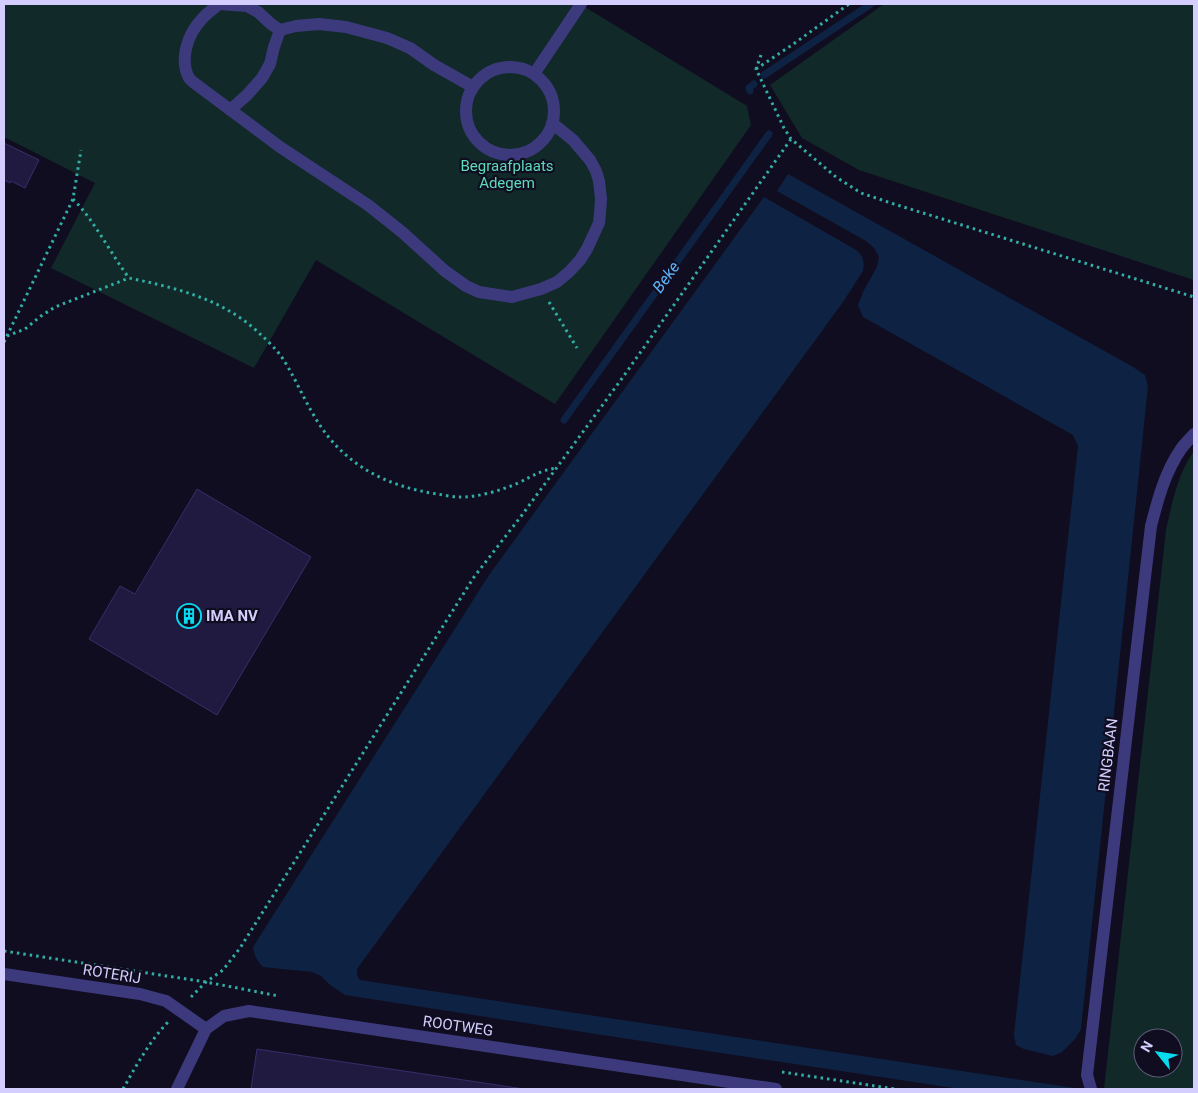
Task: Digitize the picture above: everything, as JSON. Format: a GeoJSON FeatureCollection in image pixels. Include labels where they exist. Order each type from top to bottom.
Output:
{"type":"FeatureCollection","features":[{"type":"Feature","properties":{"kind":"street"},"geometry":{"type":"LineString","coordinates":[[473,87],[434,65],[410,48],[387,38],[346,27],[319,24],[296,26],[280,30],[270,24],[261,8],[247,6],[219,4],[201,20],[191,34],[185,54],[186,68],[190,79],[280,147],[368,205],[445,270],[466,286],[479,292],[512,297],[541,289],[557,282],[580,260],[594,234],[600,213],[601,199],[596,171],[590,160],[573,140],[552,123]]}},
{"type":"Feature","properties":{"kind":"street"},"geometry":{"type":"LineString","coordinates":[[534,74],[581,4]]}},
{"type":"Feature","properties":{"kind":"street"},"geometry":{"type":"LineString","coordinates":[[230,110],[262,78],[270,64],[280,30]]}},
{"type":"Feature","properties":{"kind":"street"},"geometry":{"type":"LineString","coordinates":[[505,67],[520,68],[534,74],[544,83],[551,95],[554,109],[552,123],[547,136],[537,146],[525,153],[497,154],[484,147],[474,137],[467,123],[466,108],[469,93],[473,87],[478,80],[490,71],[505,67]]}},
{"type":"Feature","properties":{"kind":"street","name":"RINGBAAN"},"geometry":{"type":"LineString","coordinates":[[1091,1089],[1087,1075],[1152,526],[1159,494],[1168,471],[1182,448],[1194,434]]}},
{"type":"Feature","properties":{"kind":"street","name":"ROTERIJ"},"geometry":{"type":"LineString","coordinates":[[4,974],[140,994],[166,1001],[206,1029]]}},
{"type":"Feature","properties":{"kind":"street","name":"ROOTWEG"},"geometry":{"type":"LineString","coordinates":[[206,1029],[224,1016],[249,1011],[776,1089]]}},
{"type":"Feature","properties":{"kind":"street"},"geometry":{"type":"LineString","coordinates":[[177,1089],[206,1029]]}},
{"type":"Feature","properties":{"kind":"path"},"geometry":{"type":"LineString","coordinates":[[756,69],[849,4]]}},
{"type":"Feature","properties":{"kind":"path"},"geometry":{"type":"LineString","coordinates":[[761,55],[756,69],[791,139],[836,177],[861,193],[1194,297]]}},
{"type":"Feature","properties":{"kind":"path"},"geometry":{"type":"LineString","coordinates":[[123,1089],[140,1058],[162,1029],[206,982],[223,970],[240,948],[474,577],[522,515],[628,369],[791,139]]}},
{"type":"Feature","properties":{"kind":"path"},"geometry":{"type":"LineString","coordinates":[[4,342],[73,199],[81,150]]}},
{"type":"Feature","properties":{"kind":"path"},"geometry":{"type":"LineString","coordinates":[[73,199],[129,278]]}},
{"type":"Feature","properties":{"kind":"path"},"geometry":{"type":"LineString","coordinates":[[6,336],[25,329],[55,307],[129,278],[164,286],[203,297],[235,314],[258,332],[280,354],[316,420],[335,446],[356,464],[380,478],[399,486],[423,492],[460,498],[483,495],[516,484],[543,470],[556,468]]}},
{"type":"Feature","properties":{"kind":"path"},"geometry":{"type":"LineString","coordinates":[[541,289],[577,348]]}},
{"type":"Feature","properties":{"kind":"green space","name":"Begraafplaats Adegem"},"geometry":{"type":"Polygon","coordinates":[[[4,4],[580,4],[747,106],[751,125],[555,404],[316,260],[254,368],[51,268],[95,183],[4,137],[4,4]]]}},
{"type":"Feature","properties":{"kind":"green space"},"geometry":{"type":"Polygon","coordinates":[[[884,4],[1194,4],[1194,280],[859,170],[802,138],[770,85],[884,4]]]}},
{"type":"Feature","properties":{"kind":"green space"},"geometry":{"type":"Polygon","coordinates":[[[1194,451],[1194,1089],[1104,1089],[1166,530],[1176,489],[1194,451]]]}},
{"type":"Feature","properties":{"kind":"water"},"geometry":{"type":"Polygon","coordinates":[[[788,174],[1145,375],[1148,386],[1081,1029],[1075,1039],[1062,1052],[1053,1056],[1024,1049],[1016,1045],[1014,1035],[1078,446],[1073,435],[863,317],[858,305],[877,267],[879,257],[874,248],[866,241],[777,191],[788,174]]]}},
{"type":"Feature","properties":{"kind":"water"},"geometry":{"type":"Polygon","coordinates":[[[764,197],[856,250],[863,259],[863,271],[843,302],[357,969],[357,976],[360,980],[1075,1089],[960,1089],[345,995],[321,976],[312,972],[263,967],[255,955],[253,947],[489,575],[764,197]]]}},
{"type":"Feature","properties":{"kind":"building"},"geometry":{"type":"Polygon","coordinates":[[[4,143],[39,160],[25,188],[11,181],[10,183],[4,180],[4,143]]]}},
{"type":"Feature","properties":{"kind":"building","name":"IMA NV"},"geometry":{"type":"Polygon","coordinates":[[[197,489],[311,557],[217,715],[89,639],[120,586],[135,594],[197,489]]]}},
{"type":"Feature","properties":{"kind":"building"},"geometry":{"type":"Polygon","coordinates":[[[257,1049],[524,1089],[251,1089],[257,1049]]]}},
{"type":"Feature","properties":{"kind":"waterway","name":"Beke"},"geometry":{"type":"LineString","coordinates":[[764,75],[871,4]]}},
{"type":"Feature","properties":{"kind":"waterway","name":"Beke"},"geometry":{"type":"LineString","coordinates":[[750,91],[749,88],[754,84]]}},
{"type":"Feature","properties":{"kind":"waterway","name":"Beke"},"geometry":{"type":"LineString","coordinates":[[564,420],[769,134]]}},
{"type":"Feature","properties":{"kind":"place","name":"IMA NV"},"geometry":{"type":"Point","coordinates":[189,616]}}]}
